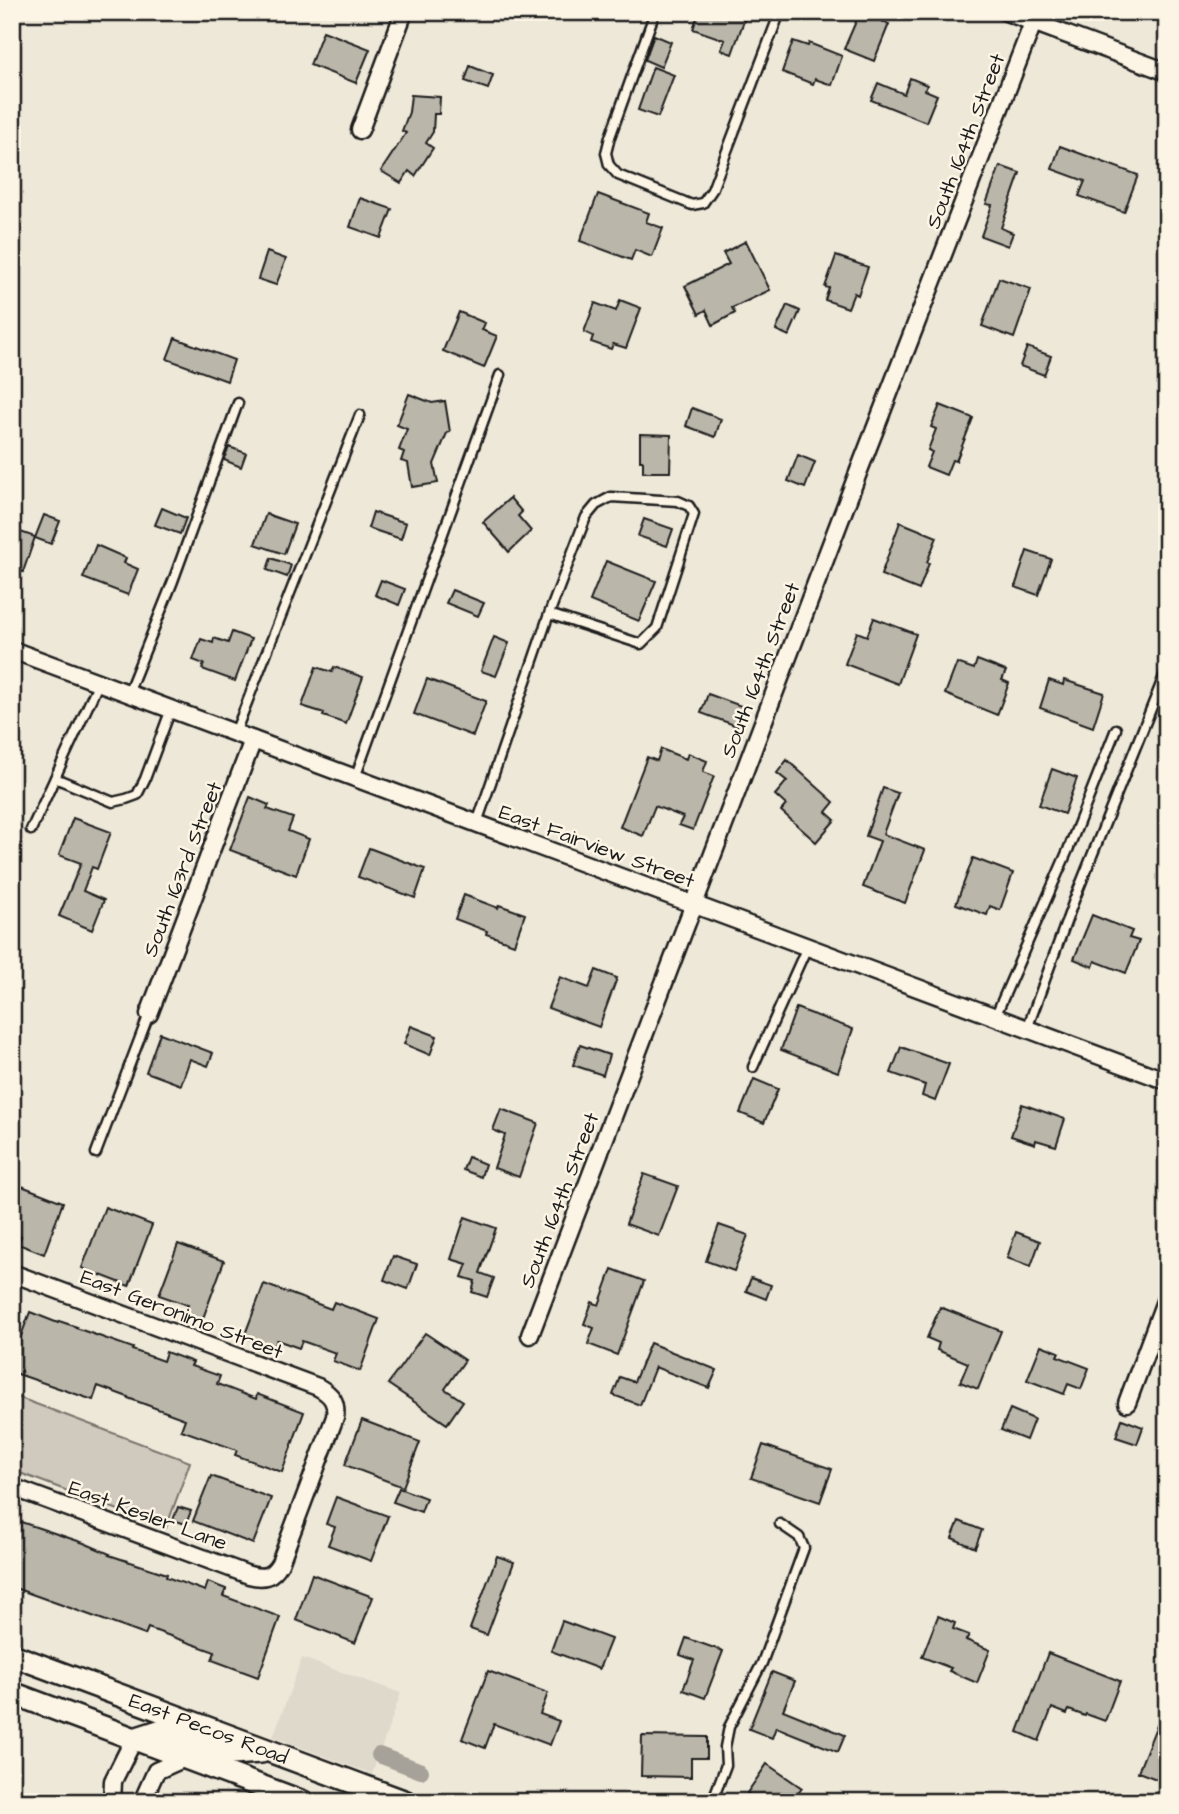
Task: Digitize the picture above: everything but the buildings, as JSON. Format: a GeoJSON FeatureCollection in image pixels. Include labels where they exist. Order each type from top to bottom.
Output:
{"type":"FeatureCollection","features":[{"type":"Feature","properties":{"kind":"main road","name":"East Pecos Road"},"geometry":{"type":"LineString","coordinates":[[12,1655],[270,1751],[351,1792],[406,1802]]}},
{"type":"Feature","properties":{"kind":"main road","name":"East Pecos Road"},"geometry":{"type":"LineString","coordinates":[[12,1693],[303,1802]]}},
{"type":"Feature","properties":{"kind":"main road"},"geometry":{"type":"LineString","coordinates":[[134,1739],[165,1729],[232,1754],[270,1751]]}},
{"type":"Feature","properties":{"kind":"street"},"geometry":{"type":"LineString","coordinates":[[360,130],[404,12]]}},
{"type":"Feature","properties":{"kind":"street"},"geometry":{"type":"LineString","coordinates":[[1006,12],[1167,72]]}},
{"type":"Feature","properties":{"kind":"street","name":"South 164th Street"},"geometry":{"type":"LineString","coordinates":[[530,1335],[861,464],[1033,23]]}},
{"type":"Feature","properties":{"kind":"street","name":"East Fairview Street"},"geometry":{"type":"LineString","coordinates":[[13,652],[1167,1081]]}},
{"type":"Feature","properties":{"kind":"street","name":"South 163rd Street"},"geometry":{"type":"LineString","coordinates":[[149,1014],[253,740]]}},
{"type":"Feature","properties":{"kind":"street","name":"East Geronimo Street"},"geometry":{"type":"LineString","coordinates":[[12,1273],[318,1387],[334,1400],[335,1417],[280,1563],[269,1577]]}},
{"type":"Feature","properties":{"kind":"street"},"geometry":{"type":"LineString","coordinates":[[1127,1403],[1167,1296]]}},
{"type":"Feature","properties":{"kind":"street","name":"East Kesler Lane"},"geometry":{"type":"LineString","coordinates":[[12,1487],[249,1575],[269,1577]]}},
{"type":"Feature","properties":{"kind":"street"},"geometry":{"type":"LineString","coordinates":[[112,1802],[113,1781],[134,1739]]}},
{"type":"Feature","properties":{"kind":"street"},"geometry":{"type":"LineString","coordinates":[[142,1802],[156,1771],[185,1758]]}},
{"type":"Feature","properties":{"kind":"lane"},"geometry":{"type":"LineString","coordinates":[[655,12],[606,153],[609,165],[618,175],[692,205],[703,203],[712,190],[780,12]]}},
{"type":"Feature","properties":{"kind":"lane"},"geometry":{"type":"LineString","coordinates":[[355,778],[500,375]]}},
{"type":"Feature","properties":{"kind":"lane"},"geometry":{"type":"LineString","coordinates":[[128,693],[173,581],[237,403]]}},
{"type":"Feature","properties":{"kind":"lane"},"geometry":{"type":"LineString","coordinates":[[236,733],[360,415]]}},
{"type":"Feature","properties":{"kind":"lane"},"geometry":{"type":"LineString","coordinates":[[477,823],[549,614],[586,517],[596,505],[611,497],[678,501],[689,506],[694,514],[657,628],[641,644],[549,614]]}},
{"type":"Feature","properties":{"kind":"lane"},"geometry":{"type":"LineString","coordinates":[[1027,1029],[1073,903],[1167,669]]}},
{"type":"Feature","properties":{"kind":"lane"},"geometry":{"type":"LineString","coordinates":[[31,830],[99,682]]}},
{"type":"Feature","properties":{"kind":"lane"},"geometry":{"type":"LineString","coordinates":[[55,778],[113,802],[136,794],[145,779],[171,709]]}},
{"type":"Feature","properties":{"kind":"lane"},"geometry":{"type":"LineString","coordinates":[[995,1017],[1068,850],[1116,729]]}},
{"type":"Feature","properties":{"kind":"lane"},"geometry":{"type":"LineString","coordinates":[[754,1068],[807,947]]}},
{"type":"Feature","properties":{"kind":"lane"},"geometry":{"type":"LineString","coordinates":[[96,1153],[149,1014]]}},
{"type":"Feature","properties":{"kind":"lane"},"geometry":{"type":"LineString","coordinates":[[712,1802],[726,1765],[725,1747],[729,1727],[762,1664],[804,1548],[799,1537],[780,1524]]}},
{"type":"Feature","properties":{"kind":"shaded area"},"geometry":{"type":"Polygon","coordinates":[[[12,1395],[190,1462],[166,1528],[12,1470],[12,1395]]]}},
{"type":"Feature","properties":{"kind":"shaded area"},"geometry":{"type":"Polygon","coordinates":[[[302,1658],[401,1693],[372,1774],[273,1737],[302,1658]]]}},
{"type":"Feature","properties":{"kind":"waterway"},"geometry":{"type":"LineString","coordinates":[[379,1755],[421,1771]]}}]}
